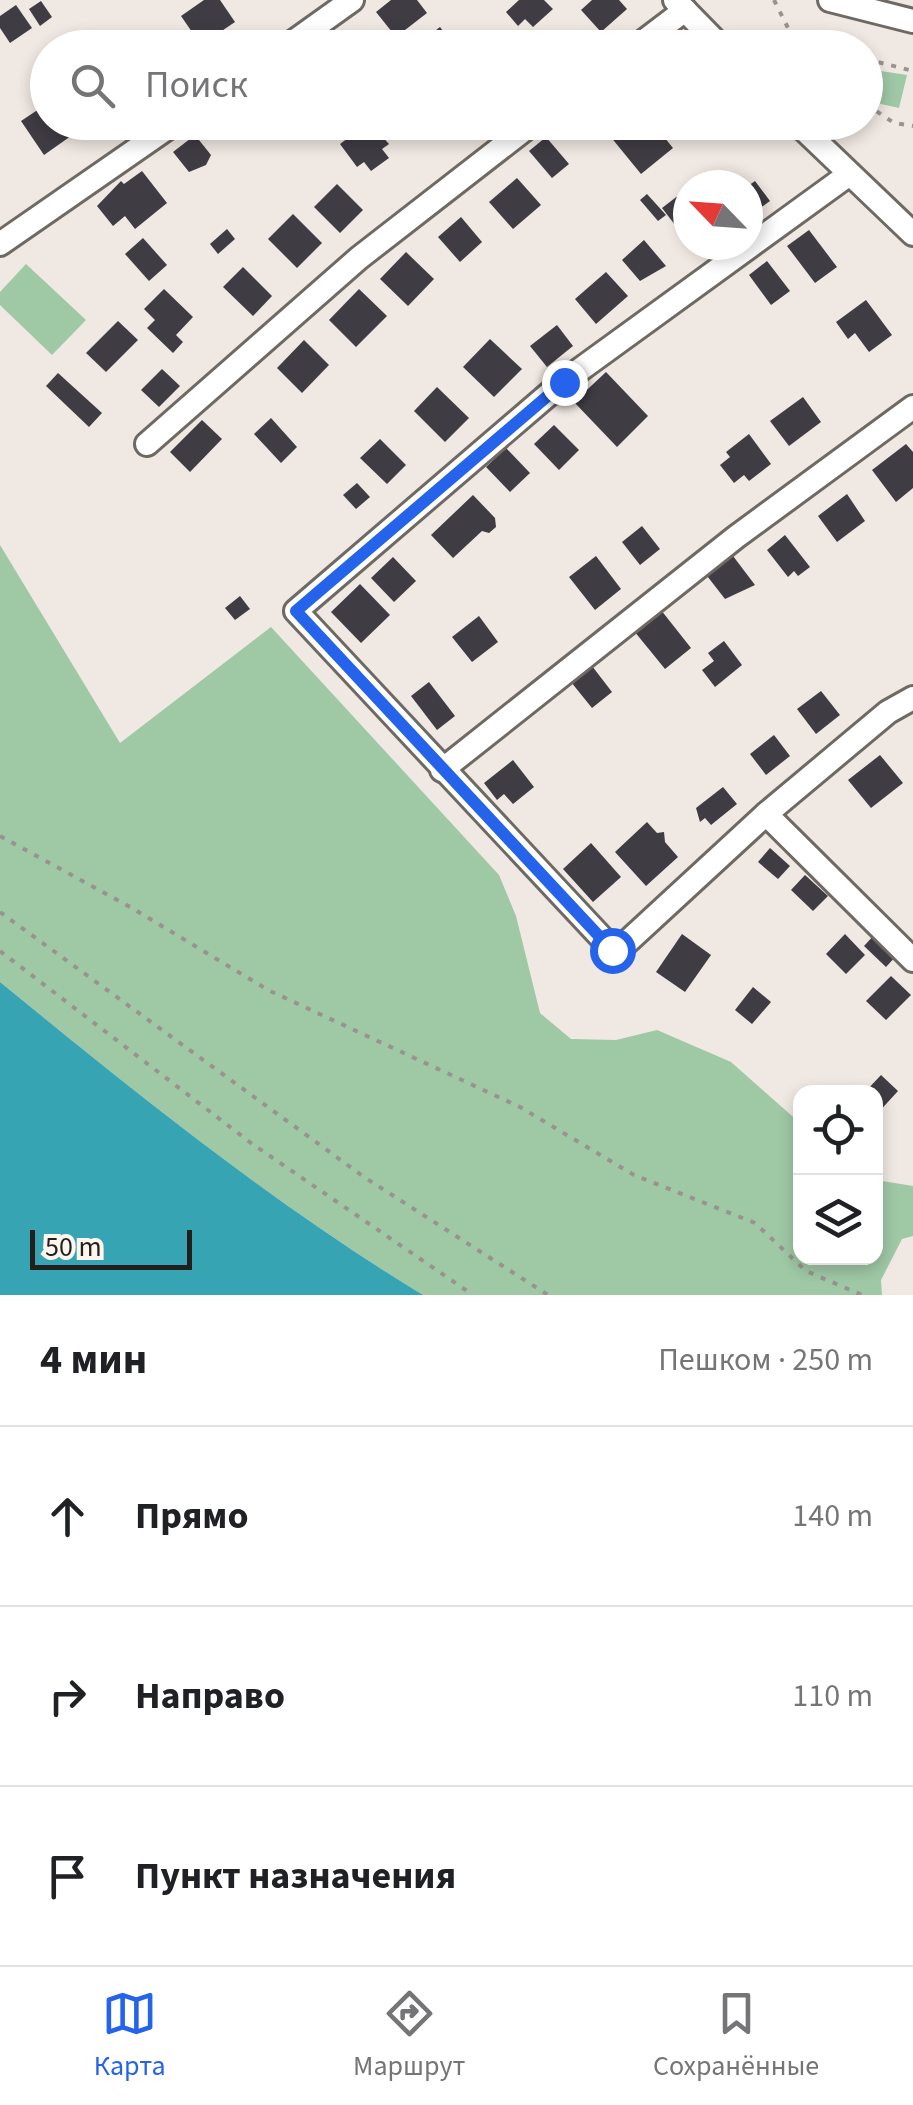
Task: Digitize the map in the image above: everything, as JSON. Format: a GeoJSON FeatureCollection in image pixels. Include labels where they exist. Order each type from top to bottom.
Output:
{"type":"FeatureCollection","features":[{"type":"Feature","properties":{"kind":"street"},"geometry":{"type":"LineString","coordinates":[[310,30],[352,0]]}},
{"type":"Feature","properties":{"kind":"street"},"geometry":{"type":"LineString","coordinates":[[830,0],[913,20]]}},
{"type":"Feature","properties":{"kind":"street"},"geometry":{"type":"LineString","coordinates":[[654,30],[680,5],[704,30]]}},
{"type":"Feature","properties":{"kind":"street"},"geometry":{"type":"LineString","coordinates":[[0,244],[150,140]]}},
{"type":"Feature","properties":{"kind":"street"},"geometry":{"type":"LineString","coordinates":[[147,444],[359,258],[511,140]]}},
{"type":"Feature","properties":{"kind":"street"},"geometry":{"type":"LineString","coordinates":[[814,140],[913,234]]}},
{"type":"Feature","properties":{"kind":"street"},"geometry":{"type":"LineString","coordinates":[[848,174],[564,382],[296,611],[612,950],[625,944],[766,814],[888,712],[913,698]]}},
{"type":"Feature","properties":{"kind":"street"},"geometry":{"type":"LineString","coordinates":[[442,770],[736,538],[913,407]]}},
{"type":"Feature","properties":{"kind":"street"},"geometry":{"type":"LineString","coordinates":[[766,814],[913,960]]}},
{"type":"Feature","properties":{"kind":"path"},"geometry":{"type":"LineString","coordinates":[[774,0],[789,30]]}},
{"type":"Feature","properties":{"kind":"path"},"geometry":{"type":"LineString","coordinates":[[883,63],[913,71]]}},
{"type":"Feature","properties":{"kind":"path"},"geometry":{"type":"LineString","coordinates":[[883,116],[894,123],[913,126]]}},
{"type":"Feature","properties":{"kind":"path"},"geometry":{"type":"LineString","coordinates":[[0,836],[132,908],[268,990],[520,1107],[634,1174],[755,1223],[806,1271],[862,1295]]}},
{"type":"Feature","properties":{"kind":"path"},"geometry":{"type":"LineString","coordinates":[[0,912],[364,1177],[548,1295]]}},
{"type":"Feature","properties":{"kind":"path"},"geometry":{"type":"LineString","coordinates":[[0,951],[251,1143],[473,1295]]}},
{"type":"Feature","properties":{"kind":"green space"},"geometry":{"type":"Polygon","coordinates":[[[883,71],[907,75],[899,108],[883,104],[883,71]]]}},
{"type":"Feature","properties":{"kind":"green space"},"geometry":{"type":"Polygon","coordinates":[[[26,264],[86,320],[52,355],[0,305],[0,292],[26,264]]]}},
{"type":"Feature","properties":{"kind":"green space"},"geometry":{"type":"Polygon","coordinates":[[[0,545],[120,743],[271,627],[499,875],[516,916],[540,1013],[571,1039],[616,1040],[657,1030],[731,1062],[793,1117],[793,1265],[883,1265],[883,1181],[913,1186],[913,1236],[902,1239],[881,1280],[882,1295],[423,1295],[259,1185],[0,982],[0,545]]]}},
{"type":"Feature","properties":{"kind":"water"},"geometry":{"type":"Polygon","coordinates":[[[0,982],[259,1185],[423,1295],[0,1295],[0,982]]]}},
{"type":"Feature","properties":{"kind":"building"},"geometry":{"type":"Polygon","coordinates":[[[204,0],[220,0],[235,22],[223,30],[191,30],[181,16],[204,0]]]}},
{"type":"Feature","properties":{"kind":"building"},"geometry":{"type":"Polygon","coordinates":[[[391,0],[417,0],[427,13],[405,30],[390,30],[376,12],[391,0]]]}},
{"type":"Feature","properties":{"kind":"building"},"geometry":{"type":"Polygon","coordinates":[[[519,0],[544,0],[553,9],[533,27],[525,19],[518,26],[506,12],[519,0]]]}},
{"type":"Feature","properties":{"kind":"building"},"geometry":{"type":"Polygon","coordinates":[[[592,0],[619,0],[627,9],[603,30],[581,10],[592,0]]]}},
{"type":"Feature","properties":{"kind":"building"},"geometry":{"type":"Polygon","coordinates":[[[41,1],[52,17],[40,26],[29,9],[41,1]]]}},
{"type":"Feature","properties":{"kind":"building"},"geometry":{"type":"Polygon","coordinates":[[[16,5],[32,28],[10,43],[0,28],[0,16],[16,5]]]}},
{"type":"Feature","properties":{"kind":"building"},"geometry":{"type":"Polygon","coordinates":[[[30,115],[30,134],[21,121],[30,115]]]}},
{"type":"Feature","properties":{"kind":"building"},"geometry":{"type":"Polygon","coordinates":[[[34,140],[65,140],[44,155],[34,140]]]}},
{"type":"Feature","properties":{"kind":"building"},"geometry":{"type":"Polygon","coordinates":[[[189,140],[199,140],[211,155],[206,165],[189,172],[173,152],[189,140]]]}},
{"type":"Feature","properties":{"kind":"building"},"geometry":{"type":"Polygon","coordinates":[[[345,140],[385,140],[389,144],[382,149],[389,158],[371,171],[364,162],[357,167],[340,144],[345,140]]]}},
{"type":"Feature","properties":{"kind":"building"},"geometry":{"type":"Polygon","coordinates":[[[542,140],[549,140],[569,164],[552,178],[529,151],[542,140]]]}},
{"type":"Feature","properties":{"kind":"building"},"geometry":{"type":"Polygon","coordinates":[[[613,140],[667,140],[673,148],[641,174],[613,140]]]}},
{"type":"Feature","properties":{"kind":"building"},"geometry":{"type":"Polygon","coordinates":[[[142,171],[167,203],[135,229],[125,216],[113,226],[97,206],[121,181],[124,184],[142,171]]]}},
{"type":"Feature","properties":{"kind":"building"},"geometry":{"type":"Polygon","coordinates":[[[517,178],[541,205],[513,229],[489,202],[517,178]]]}},
{"type":"Feature","properties":{"kind":"building"},"geometry":{"type":"Polygon","coordinates":[[[337,184],[363,210],[340,233],[314,207],[337,184]]]}},
{"type":"Feature","properties":{"kind":"building"},"geometry":{"type":"Polygon","coordinates":[[[647,194],[666,215],[658,221],[640,200],[647,194]]]}},
{"type":"Feature","properties":{"kind":"building"},"geometry":{"type":"Polygon","coordinates":[[[673,200],[673,222],[662,208],[673,200]]]}},
{"type":"Feature","properties":{"kind":"building"},"geometry":{"type":"Polygon","coordinates":[[[293,214],[322,243],[297,268],[268,239],[293,214]]]}},
{"type":"Feature","properties":{"kind":"building"},"geometry":{"type":"Polygon","coordinates":[[[461,217],[482,242],[460,262],[438,237],[461,217]]]}},
{"type":"Feature","properties":{"kind":"building"},"geometry":{"type":"Polygon","coordinates":[[[227,229],[235,239],[218,254],[210,244],[227,229]]]}},
{"type":"Feature","properties":{"kind":"building"},"geometry":{"type":"Polygon","coordinates":[[[809,230],[837,267],[815,283],[787,246],[809,230]]]}},
{"type":"Feature","properties":{"kind":"building"},"geometry":{"type":"Polygon","coordinates":[[[143,238],[167,265],[149,281],[125,254],[143,238]]]}},
{"type":"Feature","properties":{"kind":"building"},"geometry":{"type":"Polygon","coordinates":[[[644,240],[666,266],[640,281],[622,260],[644,240]]]}},
{"type":"Feature","properties":{"kind":"building"},"geometry":{"type":"Polygon","coordinates":[[[406,252],[434,279],[408,306],[380,279],[406,252]]]}},
{"type":"Feature","properties":{"kind":"building"},"geometry":{"type":"Polygon","coordinates":[[[767,261],[790,291],[771,305],[749,275],[767,261]]]}},
{"type":"Feature","properties":{"kind":"building"},"geometry":{"type":"Polygon","coordinates":[[[243,267],[272,296],[253,316],[223,287],[243,267]]]}},
{"type":"Feature","properties":{"kind":"building"},"geometry":{"type":"Polygon","coordinates":[[[606,272],[628,296],[596,324],[575,299],[606,272]]]}},
{"type":"Feature","properties":{"kind":"building"},"geometry":{"type":"Polygon","coordinates":[[[164,289],[193,317],[176,335],[183,342],[173,353],[147,328],[155,320],[144,309],[164,289]]]}},
{"type":"Feature","properties":{"kind":"building"},"geometry":{"type":"Polygon","coordinates":[[[359,289],[387,316],[356,347],[329,320],[359,289]]]}},
{"type":"Feature","properties":{"kind":"building"},"geometry":{"type":"Polygon","coordinates":[[[866,300],[892,335],[869,352],[855,333],[848,339],[836,322],[866,300]]]}},
{"type":"Feature","properties":{"kind":"building"},"geometry":{"type":"Polygon","coordinates":[[[118,321],[138,340],[106,372],[86,353],[118,321]]]}},
{"type":"Feature","properties":{"kind":"building"},"geometry":{"type":"Polygon","coordinates":[[[557,325],[573,346],[547,367],[530,346],[557,325]]]}},
{"type":"Feature","properties":{"kind":"building"},"geometry":{"type":"Polygon","coordinates":[[[490,339],[522,369],[494,397],[463,367],[490,339]]]}},
{"type":"Feature","properties":{"kind":"building"},"geometry":{"type":"Polygon","coordinates":[[[304,340],[329,365],[302,393],[277,368],[304,340]]]}},
{"type":"Feature","properties":{"kind":"building"},"geometry":{"type":"Polygon","coordinates":[[[162,369],[180,386],[159,407],[141,390],[162,369]]]}},
{"type":"Feature","properties":{"kind":"building"},"geometry":{"type":"Polygon","coordinates":[[[606,372],[648,416],[617,447],[574,402],[606,372]]]}},
{"type":"Feature","properties":{"kind":"building"},"geometry":{"type":"Polygon","coordinates":[[[58,373],[102,413],[89,427],[46,386],[58,373]]]}},
{"type":"Feature","properties":{"kind":"building"},"geometry":{"type":"Polygon","coordinates":[[[437,387],[469,418],[445,442],[414,411],[437,387]]]}},
{"type":"Feature","properties":{"kind":"building"},"geometry":{"type":"Polygon","coordinates":[[[803,397],[821,422],[789,446],[770,421],[803,397]]]}},
{"type":"Feature","properties":{"kind":"building"},"geometry":{"type":"Polygon","coordinates":[[[271,418],[297,447],[281,463],[254,434],[271,418]]]}},
{"type":"Feature","properties":{"kind":"building"},"geometry":{"type":"Polygon","coordinates":[[[202,420],[222,439],[190,472],[170,452],[202,420]]]}},
{"type":"Feature","properties":{"kind":"building"},"geometry":{"type":"Polygon","coordinates":[[[554,425],[579,450],[559,470],[534,444],[554,425]]]}},
{"type":"Feature","properties":{"kind":"building"},"geometry":{"type":"Polygon","coordinates":[[[749,434],[771,464],[749,481],[744,475],[734,483],[720,465],[730,457],[726,452],[749,434]]]}},
{"type":"Feature","properties":{"kind":"building"},"geometry":{"type":"Polygon","coordinates":[[[380,439],[406,465],[387,484],[360,458],[380,439]]]}},
{"type":"Feature","properties":{"kind":"building"},"geometry":{"type":"Polygon","coordinates":[[[906,444],[913,452],[913,488],[896,502],[872,470],[906,444]]]}},
{"type":"Feature","properties":{"kind":"building"},"geometry":{"type":"Polygon","coordinates":[[[506,448],[530,473],[510,492],[486,467],[506,448]]]}},
{"type":"Feature","properties":{"kind":"building"},"geometry":{"type":"Polygon","coordinates":[[[357,483],[370,497],[356,509],[343,495],[357,483]]]}},
{"type":"Feature","properties":{"kind":"building"},"geometry":{"type":"Polygon","coordinates":[[[847,494],[865,521],[837,542],[818,516],[847,494]]]}},
{"type":"Feature","properties":{"kind":"building"},"geometry":{"type":"Polygon","coordinates":[[[473,495],[495,518],[496,527],[489,533],[482,531],[453,558],[431,535],[473,495]]]}},
{"type":"Feature","properties":{"kind":"building"},"geometry":{"type":"Polygon","coordinates":[[[642,526],[660,549],[640,565],[622,542],[642,526]]]}},
{"type":"Feature","properties":{"kind":"building"},"geometry":{"type":"Polygon","coordinates":[[[785,535],[810,567],[798,576],[794,571],[788,577],[767,550],[785,535]]]}},
{"type":"Feature","properties":{"kind":"building"},"geometry":{"type":"Polygon","coordinates":[[[730,552],[755,585],[725,599],[704,572],[730,552]]]}},
{"type":"Feature","properties":{"kind":"building"},"geometry":{"type":"Polygon","coordinates":[[[596,556],[621,589],[595,610],[569,577],[596,556]]]}},
{"type":"Feature","properties":{"kind":"building"},"geometry":{"type":"Polygon","coordinates":[[[393,557],[416,581],[394,602],[371,578],[393,557]]]}},
{"type":"Feature","properties":{"kind":"building"},"geometry":{"type":"Polygon","coordinates":[[[360,584],[390,615],[361,643],[331,612],[360,584]]]}},
{"type":"Feature","properties":{"kind":"building"},"geometry":{"type":"Polygon","coordinates":[[[240,596],[250,609],[235,620],[225,608],[240,596]]]}},
{"type":"Feature","properties":{"kind":"building"},"geometry":{"type":"Polygon","coordinates":[[[657,605],[691,648],[665,669],[630,626],[657,605]]]}},
{"type":"Feature","properties":{"kind":"building"},"geometry":{"type":"Polygon","coordinates":[[[479,616],[498,642],[472,662],[452,637],[479,616]]]}},
{"type":"Feature","properties":{"kind":"building"},"geometry":{"type":"Polygon","coordinates":[[[724,641],[742,665],[715,687],[702,670],[714,661],[708,653],[724,641]]]}},
{"type":"Feature","properties":{"kind":"building"},"geometry":{"type":"Polygon","coordinates":[[[592,666],[612,692],[592,708],[571,682],[592,666]]]}},
{"type":"Feature","properties":{"kind":"building"},"geometry":{"type":"Polygon","coordinates":[[[429,682],[455,716],[437,730],[411,696],[429,682]]]}},
{"type":"Feature","properties":{"kind":"building"},"geometry":{"type":"Polygon","coordinates":[[[821,691],[840,715],[816,734],[797,709],[821,691]]]}},
{"type":"Feature","properties":{"kind":"building"},"geometry":{"type":"Polygon","coordinates":[[[774,735],[790,756],[766,775],[750,754],[774,735]]]}},
{"type":"Feature","properties":{"kind":"building"},"geometry":{"type":"Polygon","coordinates":[[[880,755],[903,783],[871,808],[848,780],[880,755]]]}},
{"type":"Feature","properties":{"kind":"building"},"geometry":{"type":"Polygon","coordinates":[[[513,760],[534,787],[513,804],[504,794],[497,800],[484,783],[513,760]]]}},
{"type":"Feature","properties":{"kind":"building"},"geometry":{"type":"Polygon","coordinates":[[[723,787],[737,804],[711,825],[705,818],[700,822],[696,808],[723,787]]]}},
{"type":"Feature","properties":{"kind":"building"},"geometry":{"type":"Polygon","coordinates":[[[647,822],[657,833],[664,832],[665,842],[678,857],[646,886],[615,852],[647,822]]]}},
{"type":"Feature","properties":{"kind":"building"},"geometry":{"type":"Polygon","coordinates":[[[591,843],[621,877],[593,902],[563,869],[591,843]]]}},
{"type":"Feature","properties":{"kind":"building"},"geometry":{"type":"Polygon","coordinates":[[[770,848],[790,866],[778,879],[758,862],[770,848]]]}},
{"type":"Feature","properties":{"kind":"building"},"geometry":{"type":"Polygon","coordinates":[[[805,875],[828,896],[813,911],[791,890],[805,875]]]}},
{"type":"Feature","properties":{"kind":"building"},"geometry":{"type":"Polygon","coordinates":[[[682,934],[711,955],[685,992],[656,972],[682,934]]]}},
{"type":"Feature","properties":{"kind":"building"},"geometry":{"type":"Polygon","coordinates":[[[845,934],[865,955],[846,974],[826,954],[845,934]]]}},
{"type":"Feature","properties":{"kind":"building"},"geometry":{"type":"Polygon","coordinates":[[[875,934],[897,955],[886,967],[864,946],[875,934]]]}},
{"type":"Feature","properties":{"kind":"building"},"geometry":{"type":"Polygon","coordinates":[[[891,976],[911,995],[886,1020],[866,1001],[891,976]]]}},
{"type":"Feature","properties":{"kind":"building"},"geometry":{"type":"Polygon","coordinates":[[[753,987],[771,1002],[752,1024],[735,1010],[753,987]]]}},
{"type":"Feature","properties":{"kind":"building"},"geometry":{"type":"Polygon","coordinates":[[[881,1075],[898,1091],[883,1107],[883,1085],[872,1085],[881,1075]]]}},
{"type":"Feature","properties":{"kind":"route"},"geometry":{"type":"LineString","coordinates":[[564,382],[296,611],[612,950]]}}]}
